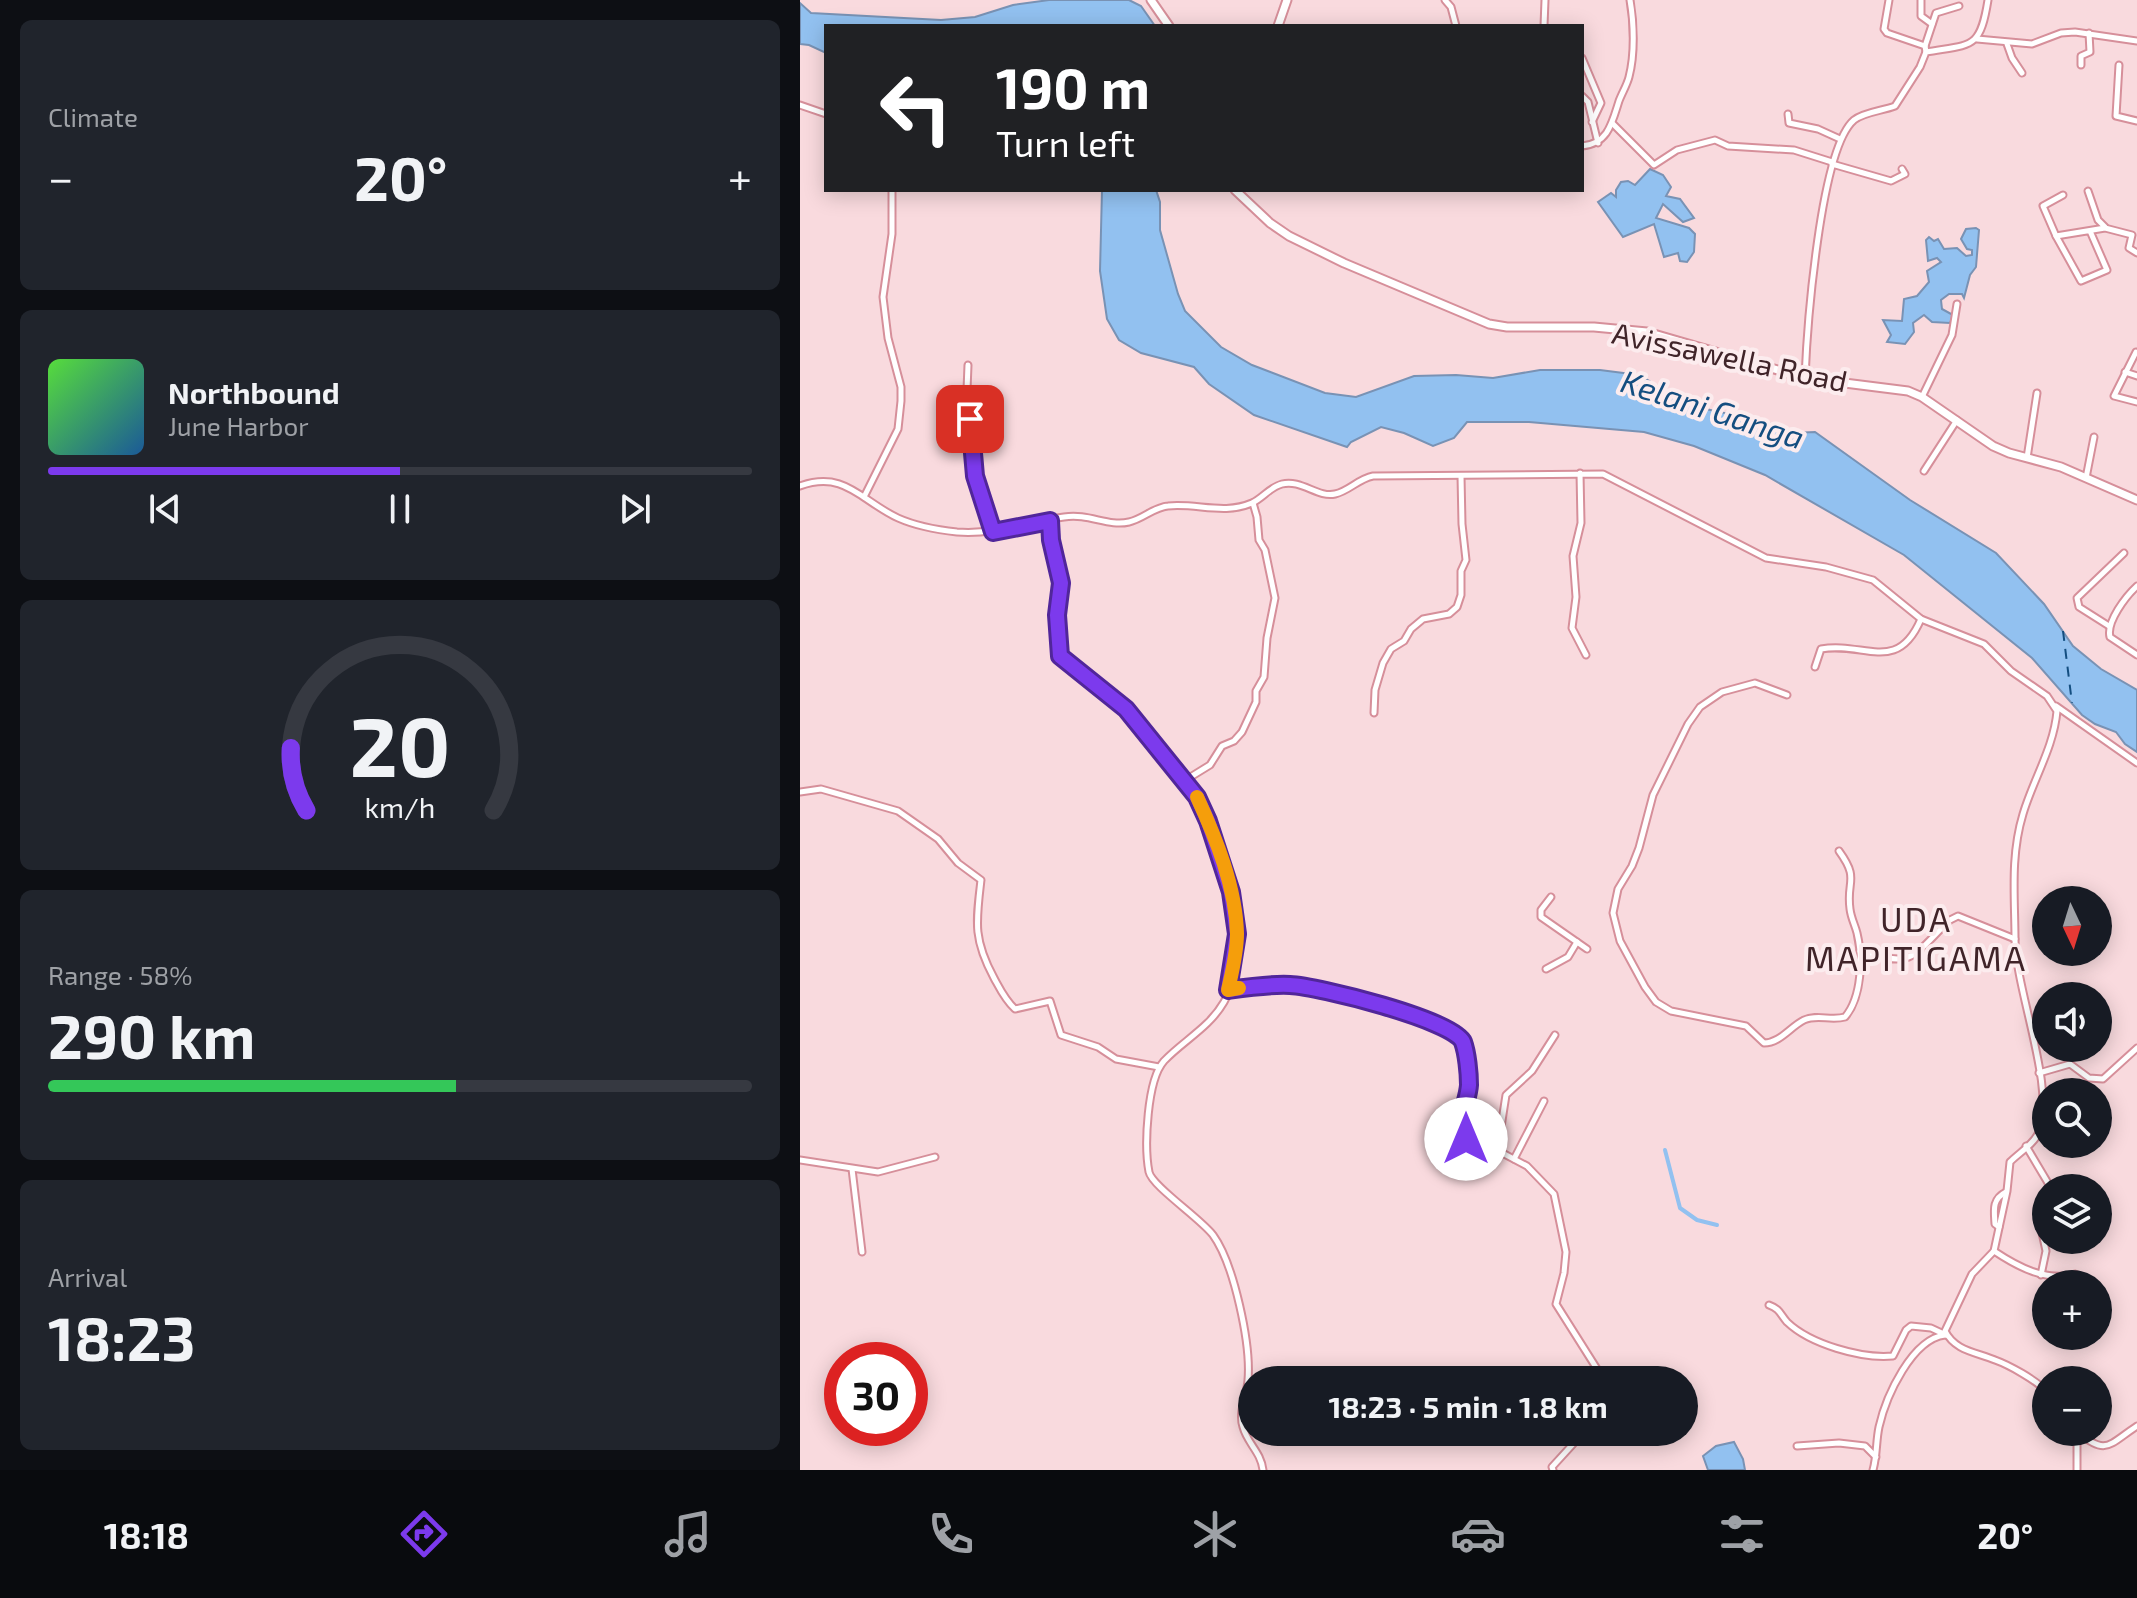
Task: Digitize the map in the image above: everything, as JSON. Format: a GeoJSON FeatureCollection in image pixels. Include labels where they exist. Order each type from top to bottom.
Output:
{"type":"FeatureCollection","features":[{"type":"Feature","properties":{"kind":"main road"},"geometry":{"type":"LineString","coordinates":[[1279,24],[1287,0]]}},
{"type":"Feature","properties":{"kind":"main road"},"geometry":{"type":"LineString","coordinates":[[1154,1],[1168,24]]}},
{"type":"Feature","properties":{"kind":"main road","name":"Avissawella Road"},"geometry":{"type":"LineString","coordinates":[[1237,192],[1289,236],[1344,263],[1489,324],[1647,332],[1805,378],[1844,385],[1898,388],[1922,397],[1993,446],[2061,467],[2137,500]]}},
{"type":"Feature","properties":{"kind":"street"},"geometry":{"type":"LineString","coordinates":[[1445,0],[1451,7],[1455,24]]}},
{"type":"Feature","properties":{"kind":"street"},"geometry":{"type":"LineString","coordinates":[[1544,24],[1545,0]]}},
{"type":"Feature","properties":{"kind":"street"},"geometry":{"type":"LineString","coordinates":[[1584,146],[1603,140],[1629,78],[1630,0]]}},
{"type":"Feature","properties":{"kind":"street"},"geometry":{"type":"LineString","coordinates":[[1889,0],[1884,29],[1887,33],[1926,49],[1966,45],[1977,39],[1985,23],[1988,0]]}},
{"type":"Feature","properties":{"kind":"street"},"geometry":{"type":"LineString","coordinates":[[1921,0],[1921,16],[1932,24]]}},
{"type":"Feature","properties":{"kind":"street"},"geometry":{"type":"LineString","coordinates":[[1805,378],[1821,215],[1840,139],[1860,116],[1895,106],[1920,67],[1936,13],[1959,6]]}},
{"type":"Feature","properties":{"kind":"street"},"geometry":{"type":"LineString","coordinates":[[1977,39],[2032,44],[2061,33],[2089,33],[2137,41]]}},
{"type":"Feature","properties":{"kind":"street"},"geometry":{"type":"LineString","coordinates":[[2081,65],[2081,56],[2090,54],[2089,33]]}},
{"type":"Feature","properties":{"kind":"street"},"geometry":{"type":"LineString","coordinates":[[2007,43],[2022,73]]}},
{"type":"Feature","properties":{"kind":"street"},"geometry":{"type":"LineString","coordinates":[[1584,57],[1601,103],[1592,122]]}},
{"type":"Feature","properties":{"kind":"street"},"geometry":{"type":"LineString","coordinates":[[2119,65],[2116,116],[2137,121]]}},
{"type":"Feature","properties":{"kind":"street"},"geometry":{"type":"LineString","coordinates":[[1584,98],[1588,102],[1598,143]]}},
{"type":"Feature","properties":{"kind":"street"},"geometry":{"type":"LineString","coordinates":[[800,105],[824,113]]}},
{"type":"Feature","properties":{"kind":"street"},"geometry":{"type":"LineString","coordinates":[[1788,114],[1789,123],[1818,129],[1840,139]]}},
{"type":"Feature","properties":{"kind":"street"},"geometry":{"type":"LineString","coordinates":[[1612,123],[1654,165],[1677,150],[1715,140],[1728,146],[1794,150],[1891,181],[1905,174],[1902,169]]}},
{"type":"Feature","properties":{"kind":"street"},"geometry":{"type":"LineString","coordinates":[[2088,191],[2098,220],[2105,228]]}},
{"type":"Feature","properties":{"kind":"street"},"geometry":{"type":"LineString","coordinates":[[864,497],[898,429],[901,401],[883,297],[892,234],[892,192]]}},
{"type":"Feature","properties":{"kind":"street"},"geometry":{"type":"LineString","coordinates":[[2063,195],[2043,206],[2078,278],[2084,281],[2107,270],[2090,231]]}},
{"type":"Feature","properties":{"kind":"street"},"geometry":{"type":"LineString","coordinates":[[2056,236],[2105,228],[2132,235],[2129,248],[2137,253]]}},
{"type":"Feature","properties":{"kind":"street"},"geometry":{"type":"LineString","coordinates":[[1922,397],[1952,335],[1957,304]]}},
{"type":"Feature","properties":{"kind":"street"},"geometry":{"type":"LineString","coordinates":[[2136,352],[2114,396],[2137,402]]}},
{"type":"Feature","properties":{"kind":"street"},"geometry":{"type":"LineString","coordinates":[[968,365],[967,390],[975,476],[993,532]]}},
{"type":"Feature","properties":{"kind":"street"},"geometry":{"type":"LineString","coordinates":[[2125,372],[2137,376]]}},
{"type":"Feature","properties":{"kind":"street"},"geometry":{"type":"LineString","coordinates":[[2027,458],[2037,393]]}},
{"type":"Feature","properties":{"kind":"street"},"geometry":{"type":"LineString","coordinates":[[1924,471],[1957,420]]}},
{"type":"Feature","properties":{"kind":"street"},"geometry":{"type":"LineString","coordinates":[[2086,478],[2094,437]]}},
{"type":"Feature","properties":{"kind":"street"},"geometry":{"type":"LineString","coordinates":[[1580,473],[1581,523],[1573,556],[1576,597],[1572,628],[1586,655]]}},
{"type":"Feature","properties":{"kind":"street"},"geometry":{"type":"LineString","coordinates":[[800,486],[818,480],[839,483],[886,512],[917,525],[955,532],[993,532],[1060,517],[1084,515],[1116,524],[1132,522],[1164,506],[1197,505],[1215,510],[1253,503],[1284,483],[1298,484],[1329,495],[1362,478],[1373,476],[1603,474],[1766,558],[1826,567],[1873,580],[1921,619],[1984,644],[2011,671],[2047,696],[2055,706],[2137,763]]}},
{"type":"Feature","properties":{"kind":"street"},"geometry":{"type":"LineString","coordinates":[[1374,713],[1375,690],[1391,649],[1404,641],[1411,629],[1423,619],[1449,614],[1457,607],[1461,595],[1461,571],[1466,560],[1461,476]]}},
{"type":"Feature","properties":{"kind":"street"},"geometry":{"type":"LineString","coordinates":[[1184,781],[1210,765],[1222,746],[1234,741],[1242,732],[1264,677],[1267,638],[1275,598],[1265,550],[1259,540],[1253,503]]}},
{"type":"Feature","properties":{"kind":"street"},"geometry":{"type":"LineString","coordinates":[[1050,521],[1061,583],[1057,615],[1060,656],[1126,709],[1197,797],[1231,892],[1237,934],[1227,998],[1214,1018],[1155,1074],[1147,1112],[1149,1172],[1160,1188],[1213,1235],[1233,1277],[1243,1323],[1249,1377],[1241,1413],[1243,1429],[1261,1456],[1263,1470]]}},
{"type":"Feature","properties":{"kind":"street"},"geometry":{"type":"LineString","coordinates":[[2109,626],[2086,613],[2076,602],[2124,553]]}},
{"type":"Feature","properties":{"kind":"street"},"geometry":{"type":"LineString","coordinates":[[2137,586],[2127,595],[2109,626],[2110,637],[2137,655]]}},
{"type":"Feature","properties":{"kind":"street"},"geometry":{"type":"LineString","coordinates":[[1815,667],[1821,649],[1831,647],[1875,654],[1905,646],[1913,638],[1921,619]]}},
{"type":"Feature","properties":{"kind":"street"},"geometry":{"type":"LineString","coordinates":[[1787,695],[1755,683],[1722,692],[1700,707],[1688,724],[1653,795],[1636,857],[1618,889],[1613,913],[1614,925],[1626,952],[1656,1002],[1671,1011],[1746,1026],[1764,1043],[1772,1043],[1802,1021],[1845,1017],[1859,982],[1860,951],[1850,906],[1851,867],[1839,851]]}},
{"type":"Feature","properties":{"kind":"street"},"geometry":{"type":"LineString","coordinates":[[1947,1335],[1948,1323],[1972,1274],[1994,1251],[2010,1162],[2034,1141],[2040,1129],[2043,1110],[2016,940],[2013,873],[2019,829],[2057,716],[2055,706]]}},
{"type":"Feature","properties":{"kind":"street"},"geometry":{"type":"LineString","coordinates":[[800,792],[821,789],[898,811],[938,839],[958,863],[981,880],[976,909],[977,934],[984,959],[1007,1002],[1015,1009],[1050,1001],[1061,1035],[1098,1047],[1116,1059],[1159,1067]]}},
{"type":"Feature","properties":{"kind":"street"},"geometry":{"type":"LineString","coordinates":[[1551,897],[1541,910],[1541,917],[1587,949]]}},
{"type":"Feature","properties":{"kind":"street"},"geometry":{"type":"LineString","coordinates":[[1860,951],[1883,959],[1902,961],[1958,916],[2016,940]]}},
{"type":"Feature","properties":{"kind":"street"},"geometry":{"type":"LineString","coordinates":[[1546,969],[1568,957],[1577,942]]}},
{"type":"Feature","properties":{"kind":"street"},"geometry":{"type":"LineString","coordinates":[[1228,990],[1292,985],[1357,998],[1427,1019],[1455,1032],[1464,1046],[1469,1085],[1462,1133],[1466,1139],[1493,1148],[1527,1166],[1554,1194],[1566,1252],[1556,1304],[1595,1366]]}},
{"type":"Feature","properties":{"kind":"street"},"geometry":{"type":"LineString","coordinates":[[1493,1148],[1492,1137],[1501,1127],[1506,1095],[1532,1071],[1555,1035]]}},
{"type":"Feature","properties":{"kind":"street"},"geometry":{"type":"LineString","coordinates":[[2039,1073],[2070,1064],[2089,1078],[2103,1079],[2137,1048]]}},
{"type":"Feature","properties":{"kind":"street"},"geometry":{"type":"LineString","coordinates":[[1514,1159],[1544,1101]]}},
{"type":"Feature","properties":{"kind":"street"},"geometry":{"type":"LineString","coordinates":[[2026,1146],[2043,1174]]}},
{"type":"Feature","properties":{"kind":"street"},"geometry":{"type":"LineString","coordinates":[[800,1160],[886,1171],[935,1157]]}},
{"type":"Feature","properties":{"kind":"street"},"geometry":{"type":"LineString","coordinates":[[852,1169],[862,1252]]}},
{"type":"Feature","properties":{"kind":"street"},"geometry":{"type":"LineString","coordinates":[[1994,1251],[2032,1270]]}},
{"type":"Feature","properties":{"kind":"street"},"geometry":{"type":"LineString","coordinates":[[1769,1305],[1778,1308],[1787,1322],[1809,1338],[1859,1353],[1893,1356],[1911,1326],[1931,1328],[1947,1335],[1969,1352],[1997,1360],[2032,1382]]}},
{"type":"Feature","properties":{"kind":"street"},"geometry":{"type":"LineString","coordinates":[[1873,1470],[1879,1427],[1908,1360],[1924,1342],[1947,1335]]}},
{"type":"Feature","properties":{"kind":"street"},"geometry":{"type":"LineString","coordinates":[[2112,1442],[2137,1426]]}},
{"type":"Feature","properties":{"kind":"street"},"geometry":{"type":"LineString","coordinates":[[1797,1446],[1839,1443],[1865,1446],[1877,1457]]}},
{"type":"Feature","properties":{"kind":"street"},"geometry":{"type":"LineString","coordinates":[[1553,1470],[1558,1459],[1571,1446]]}},
{"type":"Feature","properties":{"kind":"street"},"geometry":{"type":"LineString","coordinates":[[2077,1446],[2077,1470]]}},
{"type":"Feature","properties":{"kind":"water"},"geometry":{"type":"Polygon","coordinates":[[[1049,0],[1129,0],[1141,6],[1154,24],[824,24],[824,52],[800,44],[800,3],[811,13],[941,20],[975,17],[1013,5],[1049,0]]]}},
{"type":"Feature","properties":{"kind":"water"},"geometry":{"type":"Polygon","coordinates":[[[1650,169],[1663,175],[1671,187],[1666,196],[1680,199],[1694,218],[1683,222],[1663,204],[1656,218],[1689,228],[1695,234],[1694,252],[1687,262],[1680,261],[1678,253],[1664,257],[1654,224],[1623,237],[1598,202],[1611,193],[1616,197],[1621,182],[1628,181],[1635,185],[1650,169]]]}},
{"type":"Feature","properties":{"kind":"water"},"geometry":{"type":"Polygon","coordinates":[[[1102,192],[1157,192],[1160,202],[1160,230],[1185,311],[1221,347],[1252,365],[1325,393],[1356,397],[1414,376],[1493,378],[1540,370],[1600,370],[1639,375],[1692,406],[1766,422],[1791,433],[1815,432],[1910,500],[1996,553],[2044,604],[2073,646],[2101,669],[2137,690],[2137,752],[2125,744],[2116,732],[2082,715],[2032,658],[1904,555],[1765,475],[1694,446],[1644,432],[1529,422],[1467,422],[1454,438],[1433,446],[1381,427],[1347,447],[1254,415],[1209,384],[1194,367],[1141,353],[1119,340],[1107,319],[1100,271],[1102,192]]]}},
{"type":"Feature","properties":{"kind":"water"},"geometry":{"type":"Polygon","coordinates":[[[1966,229],[1979,230],[1976,267],[1970,275],[1964,298],[1962,294],[1949,294],[1941,300],[1942,309],[1953,315],[1950,323],[1932,322],[1924,315],[1913,323],[1914,332],[1905,344],[1887,342],[1891,335],[1883,320],[1902,321],[1904,299],[1917,296],[1929,282],[1927,271],[1941,262],[1937,258],[1928,261],[1926,240],[1929,237],[1934,241],[1938,239],[1944,249],[1957,248],[1966,256],[1972,255],[1972,250],[1967,249],[1961,239],[1966,229]]]}},
{"type":"Feature","properties":{"kind":"water"},"geometry":{"type":"Polygon","coordinates":[[[1734,1442],[1745,1470],[1708,1470],[1703,1456],[1716,1446],[1734,1442]]]}},
{"type":"Feature","properties":{"kind":"waterway"},"geometry":{"type":"LineString","coordinates":[[1665,1150],[1680,1208],[1697,1220],[1717,1225]]}},
{"type":"Feature","properties":{"kind":"ferry route"},"geometry":{"type":"LineString","coordinates":[[2063,631],[2072,703]]}},
{"type":"Feature","properties":{"kind":"slow traffic"},"geometry":{"type":"LineString","coordinates":[[1197,797],[1231,892],[1237,934],[1228,990],[1239,988]]}},
{"type":"Feature","properties":{"kind":"district","name":"UDA MAPITIGAMA"},"geometry":{"type":"Point","coordinates":[1916,938]}},
{"type":"Feature","properties":{"kind":"route"},"geometry":{"type":"LineString","coordinates":[[970,419],[975,476],[993,532],[1050,521],[1061,583],[1057,615],[1060,656],[1126,709],[1197,797],[1208,821],[1231,892],[1237,934],[1228,990],[1292,985],[1357,998],[1427,1019],[1455,1032],[1462,1038],[1469,1085],[1462,1125],[1466,1139]]}},
{"type":"Feature","properties":{"kind":"water label","name":"Kelani Ganga"},"geometry":{"type":"Point","coordinates":[1713,408]}}]}
